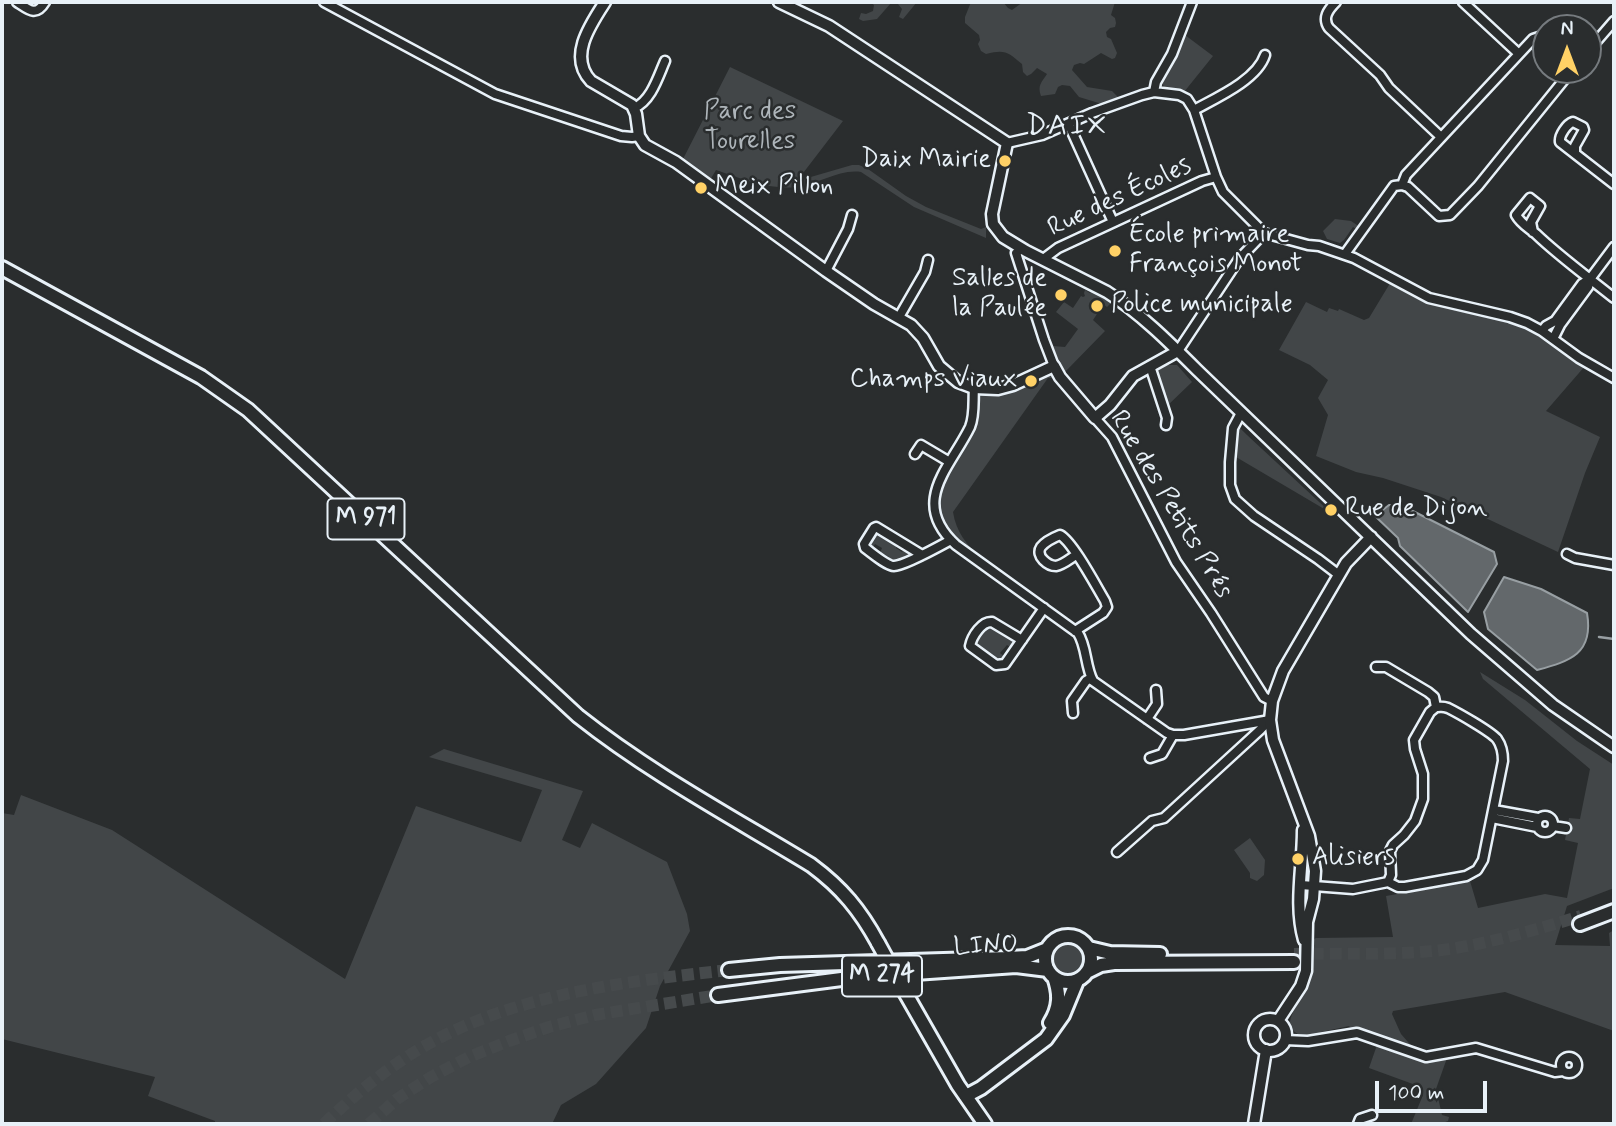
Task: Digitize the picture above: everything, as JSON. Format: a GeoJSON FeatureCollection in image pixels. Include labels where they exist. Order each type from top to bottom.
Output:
{"type":"FeatureCollection","features":[{"type":"Feature","properties":{"kind":"main road","name":"M 971"},"geometry":{"type":"LineString","coordinates":[[2,268],[201,377],[248,410],[578,716],[629,755],[811,865],[840,888],[856,906],[934,1045],[985,1124]]}},
{"type":"Feature","properties":{"kind":"main road"},"geometry":{"type":"LineString","coordinates":[[1614,904],[1580,920],[1614,911]]}},
{"type":"Feature","properties":{"kind":"main road","name":"LINO"},"geometry":{"type":"LineString","coordinates":[[1051,974],[1045,958],[1047,949],[1054,940],[1069,936],[1081,939],[1089,948],[1126,954],[1298,955]]}},
{"type":"Feature","properties":{"kind":"main road"},"geometry":{"type":"LineString","coordinates":[[1089,948],[1092,959],[1089,971]]}},
{"type":"Feature","properties":{"kind":"main road","name":"LINO"},"geometry":{"type":"LineString","coordinates":[[729,970],[780,965],[1027,957],[1047,949]]}},
{"type":"Feature","properties":{"kind":"main road"},"geometry":{"type":"LineString","coordinates":[[965,1096],[981,1088],[1052,1032],[1063,1015],[1077,981],[1101,965],[1298,955]]}},
{"type":"Feature","properties":{"kind":"main road","name":"LINO"},"geometry":{"type":"LineString","coordinates":[[718,995],[857,977],[1016,966],[1051,974],[1067,982],[1077,981]]}},
{"type":"Feature","properties":{"kind":"main road"},"geometry":{"type":"LineString","coordinates":[[965,1096],[978,1079],[1050,1023],[1055,1014],[1059,994],[1051,974]]}},
{"type":"Feature","properties":{"kind":"main road","name":"M 971"},"geometry":{"type":"LineString","coordinates":[[965,1096],[995,1124]]}},
{"type":"Feature","properties":{"kind":"street"},"geometry":{"type":"LineString","coordinates":[[17,2],[34,11],[40,9],[45,2]]}},
{"type":"Feature","properties":{"kind":"street"},"geometry":{"type":"LineString","coordinates":[[324,2],[495,94],[621,136],[639,136]]}},
{"type":"Feature","properties":{"kind":"street"},"geometry":{"type":"LineString","coordinates":[[606,2],[582,44],[580,62],[586,76],[634,108],[639,136],[648,147],[676,162],[826,271],[874,304],[899,317],[919,333],[944,372],[958,382],[974,388],[998,389],[1054,366],[1016,253],[1022,249]]}},
{"type":"Feature","properties":{"kind":"street"},"geometry":{"type":"LineString","coordinates":[[779,2],[829,26],[1007,143],[1042,135],[1142,95],[1154,92],[1183,97],[1194,110],[1223,192],[1264,233],[1345,254],[1429,298],[1510,317],[1542,331],[1614,379]]}},
{"type":"Feature","properties":{"kind":"street"},"geometry":{"type":"LineString","coordinates":[[1154,92],[1192,2]]}},
{"type":"Feature","properties":{"kind":"street"},"geometry":{"type":"LineString","coordinates":[[1336,2],[1326,16],[1329,28],[1441,137]]}},
{"type":"Feature","properties":{"kind":"street"},"geometry":{"type":"LineString","coordinates":[[1462,2],[1519,54]]}},
{"type":"Feature","properties":{"kind":"street"},"geometry":{"type":"LineString","coordinates":[[1602,35],[1614,21]]}},
{"type":"Feature","properties":{"kind":"street"},"geometry":{"type":"LineString","coordinates":[[1402,185],[1406,175],[1532,42]]}},
{"type":"Feature","properties":{"kind":"street"},"geometry":{"type":"LineString","coordinates":[[1194,110],[1244,81],[1262,64],[1265,55]]}},
{"type":"Feature","properties":{"kind":"street"},"geometry":{"type":"LineString","coordinates":[[634,108],[641,106],[649,95],[665,61]]}},
{"type":"Feature","properties":{"kind":"street"},"geometry":{"type":"LineString","coordinates":[[1345,254],[1392,188],[1402,185],[1408,187],[1439,216],[1450,215],[1478,186],[1561,84]]}},
{"type":"Feature","properties":{"kind":"street"},"geometry":{"type":"LineString","coordinates":[[1069,125],[1113,222]]}},
{"type":"Feature","properties":{"kind":"street"},"geometry":{"type":"LineString","coordinates":[[1007,143],[992,214],[995,229],[1003,237],[1117,298],[1172,344],[1528,685],[1614,747]]}},
{"type":"Feature","properties":{"kind":"street"},"geometry":{"type":"LineString","coordinates":[[1575,153],[1614,184]]}},
{"type":"Feature","properties":{"kind":"street","name":"Rue des Écoles"},"geometry":{"type":"LineString","coordinates":[[1044,260],[1058,248],[1216,177]]}},
{"type":"Feature","properties":{"kind":"street"},"geometry":{"type":"LineString","coordinates":[[826,271],[848,229],[852,215]]}},
{"type":"Feature","properties":{"kind":"street"},"geometry":{"type":"LineString","coordinates":[[1533,232],[1614,298]]}},
{"type":"Feature","properties":{"kind":"street"},"geometry":{"type":"LineString","coordinates":[[1095,418],[1110,405],[1130,378],[1178,351],[1239,259],[1264,233]]}},
{"type":"Feature","properties":{"kind":"street"},"geometry":{"type":"LineString","coordinates":[[1542,331],[1555,321],[1614,247]]}},
{"type":"Feature","properties":{"kind":"street"},"geometry":{"type":"LineString","coordinates":[[899,317],[925,272],[928,260]]}},
{"type":"Feature","properties":{"kind":"street"},"geometry":{"type":"LineString","coordinates":[[1553,339],[1588,287],[1590,279]]}},
{"type":"Feature","properties":{"kind":"street","name":"Rue des Petits Prés"},"geometry":{"type":"LineString","coordinates":[[1054,366],[1060,377],[1112,437],[1176,562],[1264,697],[1272,701]]}},
{"type":"Feature","properties":{"kind":"street"},"geometry":{"type":"LineString","coordinates":[[1150,366],[1167,418],[1166,425]]}},
{"type":"Feature","properties":{"kind":"street"},"geometry":{"type":"LineString","coordinates":[[974,388],[970,427],[938,482],[935,503],[939,522],[946,535],[1075,631],[1083,641],[1091,678],[1167,733],[1173,735],[1270,720]]}},
{"type":"Feature","properties":{"kind":"street"},"geometry":{"type":"LineString","coordinates":[[1241,413],[1233,428],[1230,462],[1232,493],[1254,516],[1339,575]]}},
{"type":"Feature","properties":{"kind":"street"},"geometry":{"type":"LineString","coordinates":[[915,454],[921,445],[948,461]]}},
{"type":"Feature","properties":{"kind":"street"},"geometry":{"type":"LineString","coordinates":[[922,555],[876,527],[864,544],[865,548],[893,566],[922,555],[951,540]]}},
{"type":"Feature","properties":{"kind":"street"},"geometry":{"type":"LineString","coordinates":[[1075,631],[1103,613],[1107,607],[1105,601],[1076,555],[1064,536],[1060,535],[1041,547],[1040,551],[1045,561],[1053,565],[1060,565],[1076,555]]}},
{"type":"Feature","properties":{"kind":"street"},"geometry":{"type":"LineString","coordinates":[[1298,955],[1315,886],[1313,856],[1309,836],[1273,740],[1270,720],[1272,701],[1283,671],[1349,558],[1371,537]]}},
{"type":"Feature","properties":{"kind":"street"},"geometry":{"type":"LineString","coordinates":[[1567,554],[1614,565]]}},
{"type":"Feature","properties":{"kind":"street"},"geometry":{"type":"LineString","coordinates":[[1022,640],[988,622],[983,624],[970,646],[996,665],[1004,664],[1022,640],[1044,608]]}},
{"type":"Feature","properties":{"kind":"street"},"geometry":{"type":"LineString","coordinates":[[1376,667],[1386,667],[1428,692],[1434,697],[1436,707]]}},
{"type":"Feature","properties":{"kind":"street"},"geometry":{"type":"LineString","coordinates":[[1073,712],[1072,701],[1091,678]]}},
{"type":"Feature","properties":{"kind":"street"},"geometry":{"type":"LineString","coordinates":[[1147,719],[1157,704],[1156,691]]}},
{"type":"Feature","properties":{"kind":"street"},"geometry":{"type":"LineString","coordinates":[[1301,885],[1353,889],[1388,882],[1405,887],[1473,873],[1483,860],[1503,757],[1502,750],[1499,742],[1490,733],[1443,707],[1436,707],[1430,712],[1414,740],[1423,774],[1423,799],[1415,821],[1390,851],[1391,875],[1388,882]]}},
{"type":"Feature","properties":{"kind":"street"},"geometry":{"type":"LineString","coordinates":[[1117,852],[1152,821],[1164,818],[1270,720]]}},
{"type":"Feature","properties":{"kind":"street"},"geometry":{"type":"LineString","coordinates":[[1150,758],[1162,754],[1173,735]]}},
{"type":"Feature","properties":{"kind":"street"},"geometry":{"type":"LineString","coordinates":[[1493,814],[1538,823]]}},
{"type":"Feature","properties":{"kind":"street"},"geometry":{"type":"LineString","coordinates":[[1543,816],[1549,816],[1553,820],[1553,826],[1550,831],[1540,831],[1538,823],[1543,816]]}},
{"type":"Feature","properties":{"kind":"street"},"geometry":{"type":"LineString","coordinates":[[1278,1021],[1301,986],[1306,971],[1298,955],[1303,823]]}},
{"type":"Feature","properties":{"kind":"street"},"geometry":{"type":"LineString","coordinates":[[1553,826],[1566,828]]}},
{"type":"Feature","properties":{"kind":"street"},"geometry":{"type":"LineString","coordinates":[[1268,1019],[1278,1021],[1285,1029],[1285,1040],[1280,1048],[1266,1050],[1257,1044],[1255,1029],[1268,1019]]}},
{"type":"Feature","properties":{"kind":"street"},"geometry":{"type":"LineString","coordinates":[[1285,1040],[1307,1041],[1357,1033],[1426,1057],[1476,1048],[1555,1072],[1563,1071]]}},
{"type":"Feature","properties":{"kind":"street"},"geometry":{"type":"LineString","coordinates":[[1254,1124],[1266,1050]]}},
{"type":"Feature","properties":{"kind":"street"},"geometry":{"type":"LineString","coordinates":[[1358,1124],[1360,1119],[1372,1115]]}},
{"type":"Feature","properties":{"kind":"green space"},"geometry":{"type":"Polygon","coordinates":[[[870,2],[917,2],[903,19],[899,17],[902,9],[898,4],[891,3],[877,19],[859,19],[861,13],[873,11],[874,5],[870,2]]]}},
{"type":"Feature","properties":{"kind":"green space"},"geometry":{"type":"Polygon","coordinates":[[[971,2],[1003,2],[1012,10],[1023,2],[1115,2],[1111,15],[1115,18],[1115,27],[1106,32],[1117,53],[1115,58],[1101,53],[1084,64],[1074,65],[1072,70],[1087,87],[1112,91],[1119,98],[1102,104],[1079,97],[1070,86],[1062,85],[1055,94],[1041,96],[1040,86],[1047,74],[1037,68],[1027,76],[1023,72],[1022,64],[1009,54],[986,54],[981,51],[978,44],[979,35],[965,23],[971,2]]]}},
{"type":"Feature","properties":{"kind":"green space"},"geometry":{"type":"Polygon","coordinates":[[[1185,35],[1213,56],[1184,92],[1165,88],[1162,83],[1185,35]]]}},
{"type":"Feature","properties":{"kind":"green space","name":"Parc des Tourelles"},"geometry":{"type":"Polygon","coordinates":[[[730,67],[843,121],[797,181],[859,165],[926,207],[981,229],[986,227],[986,238],[914,207],[861,172],[845,173],[787,188],[746,180],[716,170],[710,180],[682,161],[730,67]]]}},
{"type":"Feature","properties":{"kind":"green space"},"geometry":{"type":"Polygon","coordinates":[[[1335,219],[1351,221],[1360,227],[1358,230],[1353,227],[1340,243],[1327,239],[1323,231],[1335,219]]]}},
{"type":"Feature","properties":{"kind":"green space"},"geometry":{"type":"Polygon","coordinates":[[[1392,280],[1420,294],[1518,324],[1585,366],[1546,411],[1600,437],[1558,552],[1441,497],[1356,472],[1316,456],[1328,415],[1318,398],[1328,380],[1310,365],[1279,350],[1306,302],[1327,312],[1329,308],[1339,309],[1364,320],[1369,318],[1392,280]]]}},
{"type":"Feature","properties":{"kind":"green space"},"geometry":{"type":"Polygon","coordinates":[[[1085,290],[1090,293],[1092,290],[1110,299],[1120,309],[1111,303],[1107,307],[1096,299],[1090,305],[1097,314],[1093,320],[1105,331],[1064,373],[1053,346],[1065,347],[1078,329],[1056,312],[1064,302],[1073,308],[1081,296],[1085,296],[1085,290]]]}},
{"type":"Feature","properties":{"kind":"green space"},"geometry":{"type":"Polygon","coordinates":[[[1168,365],[1177,365],[1192,382],[1167,406],[1157,376],[1161,369],[1168,365]]]}},
{"type":"Feature","properties":{"kind":"green space"},"geometry":{"type":"Polygon","coordinates":[[[1045,375],[1051,375],[1053,378],[1048,378],[953,512],[963,538],[981,558],[958,543],[947,530],[939,506],[942,481],[951,463],[974,431],[979,414],[977,397],[980,394],[1001,395],[1021,389],[1045,375]]]}},
{"type":"Feature","properties":{"kind":"green space"},"geometry":{"type":"Polygon","coordinates":[[[1237,425],[1247,435],[1331,513],[1236,457],[1237,425]]]}},
{"type":"Feature","properties":{"kind":"green space"},"geometry":{"type":"Polygon","coordinates":[[[878,532],[891,542],[893,540],[898,543],[896,548],[902,552],[905,547],[912,552],[911,556],[898,563],[880,553],[882,548],[875,544],[872,549],[867,546],[878,532]]]}},
{"type":"Feature","properties":{"kind":"green space"},"geometry":{"type":"Polygon","coordinates":[[[989,625],[1014,641],[1012,648],[1007,645],[1000,653],[1006,658],[998,662],[975,645],[976,639],[989,625]]]}},
{"type":"Feature","properties":{"kind":"green space"},"geometry":{"type":"Polygon","coordinates":[[[1480,672],[1525,700],[1577,741],[1614,765],[1614,888],[1567,906],[1555,945],[1610,946],[1609,933],[1614,930],[1614,1031],[1505,992],[1393,1011],[1401,1034],[1415,1050],[1349,1026],[1313,1035],[1294,1032],[1290,1023],[1310,978],[1313,962],[1312,940],[1393,937],[1386,896],[1470,881],[1478,908],[1545,894],[1567,898],[1578,843],[1565,840],[1569,818],[1580,819],[1590,769],[1483,679],[1480,672]]]}},
{"type":"Feature","properties":{"kind":"green space"},"geometry":{"type":"Polygon","coordinates":[[[444,749],[583,791],[562,840],[580,848],[592,823],[667,862],[687,914],[690,931],[660,986],[646,1028],[596,1084],[561,1105],[552,1124],[215,1124],[215,1121],[148,1096],[155,1077],[2,1039],[2,813],[14,815],[21,795],[112,830],[345,979],[416,806],[521,842],[542,790],[429,757],[444,749]]]}},
{"type":"Feature","properties":{"kind":"green space"},"geometry":{"type":"Polygon","coordinates":[[[1250,838],[1265,860],[1264,875],[1257,881],[1250,878],[1250,873],[1234,850],[1250,838]]]}},
{"type":"Feature","properties":{"kind":"green space"},"geometry":{"type":"Polygon","coordinates":[[[1068,941],[1081,946],[1086,959],[1081,972],[1068,977],[1055,972],[1050,959],[1055,946],[1068,941]]]}},
{"type":"Feature","properties":{"kind":"green space"},"geometry":{"type":"Polygon","coordinates":[[[1377,1045],[1418,1059],[1447,1058],[1436,1089],[1442,1115],[1449,1117],[1448,1121],[1440,1124],[1411,1124],[1423,1095],[1421,1087],[1369,1068],[1377,1045]]]}},
{"type":"Feature","properties":{"kind":"shaded area"},"geometry":{"type":"Polygon","coordinates":[[[1389,505],[1401,505],[1494,552],[1497,564],[1468,612],[1400,546],[1398,538],[1375,516],[1389,505]]]}},
{"type":"Feature","properties":{"kind":"shaded area"},"geometry":{"type":"Polygon","coordinates":[[[1504,577],[1541,589],[1587,613],[1587,638],[1583,647],[1569,659],[1537,670],[1488,629],[1484,612],[1504,577]]]}},
{"type":"Feature","properties":{"kind":"waterway"},"geometry":{"type":"LineString","coordinates":[[1599,637],[1614,639]]}},
{"type":"Feature","properties":{"kind":"tunnel"},"geometry":{"type":"LineString","coordinates":[[1294,954],[1391,953],[1450,949],[1500,939],[1581,916]]}},
{"type":"Feature","properties":{"kind":"tunnel"},"geometry":{"type":"LineString","coordinates":[[324,1124],[368,1085],[403,1059],[452,1032],[490,1016],[528,1003],[608,986],[729,970]]}},
{"type":"Feature","properties":{"kind":"tunnel"},"geometry":{"type":"LineString","coordinates":[[369,1124],[397,1099],[431,1077],[469,1057],[509,1041],[595,1015],[718,995]]}},
{"type":"Feature","properties":{"kind":"place","name":"Daix Mairie"},"geometry":{"type":"Point","coordinates":[1005,161]}},
{"type":"Feature","properties":{"kind":"place","name":"Meix Pillon"},"geometry":{"type":"Point","coordinates":[701,188]}},
{"type":"Feature","properties":{"kind":"place","name":"École primaire François Monot"},"geometry":{"type":"Point","coordinates":[1115,251]}},
{"type":"Feature","properties":{"kind":"place","name":"Salles de la Paulée"},"geometry":{"type":"Point","coordinates":[1061,295]}},
{"type":"Feature","properties":{"kind":"place","name":"Police municipale"},"geometry":{"type":"Point","coordinates":[1097,306]}},
{"type":"Feature","properties":{"kind":"place","name":"Champs Viaux"},"geometry":{"type":"Point","coordinates":[1031,381]}},
{"type":"Feature","properties":{"kind":"place","name":"Rue de Dijon"},"geometry":{"type":"Point","coordinates":[1331,510]}},
{"type":"Feature","properties":{"kind":"place","name":"Alisiers"},"geometry":{"type":"Point","coordinates":[1298,859]}},
{"type":"Feature","properties":{"kind":"district","name":"DAIX"},"geometry":{"type":"Point","coordinates":[1067,128]}}]}
